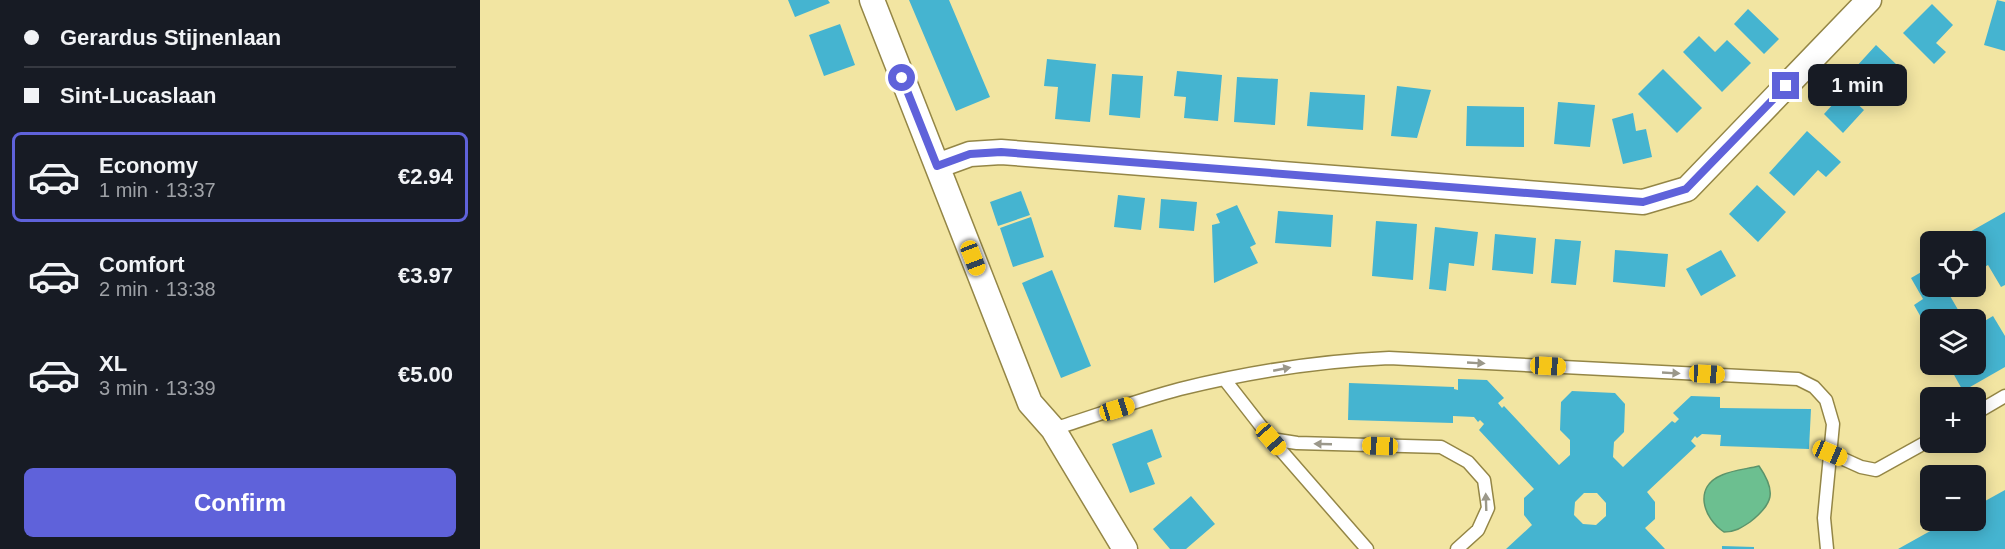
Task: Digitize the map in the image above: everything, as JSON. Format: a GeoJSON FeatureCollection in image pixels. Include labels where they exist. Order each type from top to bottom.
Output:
{"type":"FeatureCollection","features":[{"type":"Feature","properties":{"kind":"street"},"geometry":{"type":"LineString","coordinates":[[872,0],[1030,403],[1053,429],[1125,549]]}},
{"type":"Feature","properties":{"kind":"street"},"geometry":{"type":"LineString","coordinates":[[937,166],[970,154],[1001,152],[1643,202],[1686,189],[1869,0]]}},
{"type":"Feature","properties":{"kind":"lane"},"geometry":{"type":"LineString","coordinates":[[1053,429],[1180,389],[1300,365],[1389,358],[1798,379],[1814,387],[1826,400],[1833,424],[1824,518],[1827,549]]}},
{"type":"Feature","properties":{"kind":"lane"},"geometry":{"type":"LineString","coordinates":[[1225,380],[1271,439],[1367,549]]}},
{"type":"Feature","properties":{"kind":"lane"},"geometry":{"type":"LineString","coordinates":[[1986,407],[2005,396]]}},
{"type":"Feature","properties":{"kind":"lane"},"geometry":{"type":"LineString","coordinates":[[1271,439],[1297,443],[1441,447],[1468,462],[1484,480],[1488,508],[1478,530],[1457,549]]}},
{"type":"Feature","properties":{"kind":"lane"},"geometry":{"type":"LineString","coordinates":[[1830,453],[1861,467],[1876,470],[1920,446]]}},
{"type":"Feature","properties":{"kind":"shaded area"},"geometry":{"type":"Polygon","coordinates":[[[1759,466],[1770,490],[1768,503],[1758,515],[1741,528],[1724,532],[1706,511],[1704,495],[1707,487],[1722,475],[1759,466]]]}},
{"type":"Feature","properties":{"kind":"building"},"geometry":{"type":"Polygon","coordinates":[[[788,0],[828,0],[830,3],[795,17],[788,0]]]}},
{"type":"Feature","properties":{"kind":"building"},"geometry":{"type":"Polygon","coordinates":[[[909,0],[949,0],[990,97],[956,111],[909,0]]]}},
{"type":"Feature","properties":{"kind":"building"},"geometry":{"type":"Polygon","coordinates":[[[1997,0],[2005,2],[2005,51],[1984,45],[1997,0]]]}},
{"type":"Feature","properties":{"kind":"building"},"geometry":{"type":"Polygon","coordinates":[[[1932,4],[1953,25],[1936,43],[1946,52],[1934,64],[1903,33],[1932,4]]]}},
{"type":"Feature","properties":{"kind":"building"},"geometry":{"type":"Polygon","coordinates":[[[1748,9],[1779,39],[1764,54],[1734,24],[1748,9]]]}},
{"type":"Feature","properties":{"kind":"building"},"geometry":{"type":"Polygon","coordinates":[[[840,24],[855,65],[824,76],[809,35],[840,24]]]}},
{"type":"Feature","properties":{"kind":"building"},"geometry":{"type":"Polygon","coordinates":[[[1699,36],[1715,52],[1727,40],[1751,63],[1722,92],[1683,52],[1699,36]]]}},
{"type":"Feature","properties":{"kind":"building"},"geometry":{"type":"Polygon","coordinates":[[[1876,45],[1897,65],[1877,87],[1856,67],[1876,45]]]}},
{"type":"Feature","properties":{"kind":"building"},"geometry":{"type":"Polygon","coordinates":[[[1047,59],[1096,64],[1090,122],[1055,119],[1058,87],[1044,86],[1047,59]]]}},
{"type":"Feature","properties":{"kind":"building"},"geometry":{"type":"Polygon","coordinates":[[[1663,69],[1702,108],[1677,133],[1638,94],[1663,69]]]}},
{"type":"Feature","properties":{"kind":"building"},"geometry":{"type":"Polygon","coordinates":[[[1177,71],[1222,75],[1218,121],[1184,118],[1186,97],[1174,96],[1177,71]]]}},
{"type":"Feature","properties":{"kind":"building"},"geometry":{"type":"Polygon","coordinates":[[[1112,74],[1143,76],[1140,118],[1109,115],[1112,74]]]}},
{"type":"Feature","properties":{"kind":"building"},"geometry":{"type":"Polygon","coordinates":[[[1237,77],[1278,79],[1275,125],[1234,122],[1237,77]]]}},
{"type":"Feature","properties":{"kind":"building"},"geometry":{"type":"Polygon","coordinates":[[[1397,86],[1431,90],[1417,138],[1391,136],[1397,86]]]}},
{"type":"Feature","properties":{"kind":"building"},"geometry":{"type":"Polygon","coordinates":[[[1310,92],[1365,95],[1363,130],[1307,126],[1310,92]]]}},
{"type":"Feature","properties":{"kind":"building"},"geometry":{"type":"Polygon","coordinates":[[[1844,92],[1864,110],[1843,133],[1824,114],[1844,92]]]}},
{"type":"Feature","properties":{"kind":"building"},"geometry":{"type":"Polygon","coordinates":[[[1558,102],[1595,105],[1590,147],[1554,144],[1558,102]]]}},
{"type":"Feature","properties":{"kind":"building"},"geometry":{"type":"Polygon","coordinates":[[[1467,106],[1524,107],[1524,147],[1466,146],[1467,106]]]}},
{"type":"Feature","properties":{"kind":"building"},"geometry":{"type":"Polygon","coordinates":[[[1633,113],[1636,131],[1646,129],[1652,157],[1623,164],[1612,119],[1633,113]]]}},
{"type":"Feature","properties":{"kind":"building"},"geometry":{"type":"Polygon","coordinates":[[[1807,131],[1841,162],[1826,177],[1818,170],[1794,196],[1769,173],[1807,131]]]}},
{"type":"Feature","properties":{"kind":"building"},"geometry":{"type":"Polygon","coordinates":[[[1757,185],[1786,212],[1758,242],[1729,214],[1757,185]]]}},
{"type":"Feature","properties":{"kind":"building"},"geometry":{"type":"Polygon","coordinates":[[[1021,191],[1030,215],[998,226],[990,202],[1021,191]]]}},
{"type":"Feature","properties":{"kind":"building"},"geometry":{"type":"Polygon","coordinates":[[[1118,195],[1145,198],[1141,230],[1114,227],[1118,195]]]}},
{"type":"Feature","properties":{"kind":"building"},"geometry":{"type":"Polygon","coordinates":[[[1161,199],[1197,202],[1194,231],[1159,228],[1161,199]]]}},
{"type":"Feature","properties":{"kind":"building"},"geometry":{"type":"Polygon","coordinates":[[[1237,205],[1256,244],[1250,247],[1258,263],[1214,283],[1212,225],[1220,223],[1216,214],[1237,205]]]}},
{"type":"Feature","properties":{"kind":"building"},"geometry":{"type":"Polygon","coordinates":[[[1278,211],[1333,215],[1331,247],[1275,243],[1278,211]]]}},
{"type":"Feature","properties":{"kind":"building"},"geometry":{"type":"Polygon","coordinates":[[[2005,212],[2005,285],[2001,287],[1988,265],[1986,266],[1986,231],[1971,231],[2005,212]]]}},
{"type":"Feature","properties":{"kind":"building"},"geometry":{"type":"Polygon","coordinates":[[[1031,217],[1044,257],[1013,267],[1000,228],[1031,217]]]}},
{"type":"Feature","properties":{"kind":"building"},"geometry":{"type":"Polygon","coordinates":[[[1376,221],[1417,224],[1413,280],[1372,276],[1376,221]]]}},
{"type":"Feature","properties":{"kind":"building"},"geometry":{"type":"Polygon","coordinates":[[[1435,227],[1478,232],[1474,266],[1449,263],[1446,291],[1429,289],[1435,227]]]}},
{"type":"Feature","properties":{"kind":"building"},"geometry":{"type":"Polygon","coordinates":[[[1495,234],[1536,238],[1533,274],[1492,270],[1495,234]]]}},
{"type":"Feature","properties":{"kind":"building"},"geometry":{"type":"Polygon","coordinates":[[[1555,239],[1581,241],[1576,285],[1551,283],[1555,239]]]}},
{"type":"Feature","properties":{"kind":"building"},"geometry":{"type":"Polygon","coordinates":[[[1615,250],[1668,254],[1665,287],[1613,282],[1615,250]]]}},
{"type":"Feature","properties":{"kind":"building"},"geometry":{"type":"Polygon","coordinates":[[[1721,250],[1736,276],[1701,296],[1686,269],[1721,250]]]}},
{"type":"Feature","properties":{"kind":"building"},"geometry":{"type":"Polygon","coordinates":[[[1052,270],[1091,366],[1061,378],[1022,283],[1052,270]]]}},
{"type":"Feature","properties":{"kind":"building"},"geometry":{"type":"Polygon","coordinates":[[[1920,273],[1920,294],[1911,278],[1920,273]]]}},
{"type":"Feature","properties":{"kind":"building"},"geometry":{"type":"Polygon","coordinates":[[[1922,297],[1951,297],[1958,309],[1920,309],[1920,316],[1914,305],[1923,299],[1922,297]]]}},
{"type":"Feature","properties":{"kind":"building"},"geometry":{"type":"Polygon","coordinates":[[[1993,316],[2005,336],[2005,367],[1970,387],[1961,387],[1954,375],[1986,375],[1986,320],[1993,316]]]}},
{"type":"Feature","properties":{"kind":"building"},"geometry":{"type":"Polygon","coordinates":[[[1458,379],[1487,380],[1504,398],[1498,403],[1502,408],[1504,406],[1559,465],[1570,455],[1570,440],[1560,430],[1561,402],[1572,391],[1615,393],[1625,404],[1624,432],[1614,442],[1613,457],[1623,467],[1672,421],[1675,423],[1679,419],[1673,413],[1691,396],[1720,397],[1720,408],[1811,409],[1809,449],[1720,446],[1721,435],[1702,434],[1697,438],[1695,436],[1691,441],[1696,446],[1647,492],[1655,502],[1655,519],[1645,528],[1665,549],[1506,549],[1532,525],[1524,515],[1524,498],[1534,489],[1479,430],[1484,424],[1480,420],[1478,422],[1474,417],[1453,416],[1453,423],[1348,420],[1349,383],[1454,387],[1458,390],[1458,379]],[[1584,493],[1575,502],[1574,515],[1583,524],[1596,525],[1606,516],[1606,503],[1597,493],[1584,493]]]}},
{"type":"Feature","properties":{"kind":"building"},"geometry":{"type":"Polygon","coordinates":[[[1152,429],[1162,457],[1147,463],[1155,484],[1130,493],[1112,444],[1152,429]]]}},
{"type":"Feature","properties":{"kind":"building"},"geometry":{"type":"Polygon","coordinates":[[[2005,490],[2005,549],[1898,549],[1930,531],[1986,531],[1986,500],[2005,490]]]}},
{"type":"Feature","properties":{"kind":"building"},"geometry":{"type":"Polygon","coordinates":[[[1191,496],[1215,524],[1186,549],[1170,549],[1153,529],[1191,496]]]}},
{"type":"Feature","properties":{"kind":"building"},"geometry":{"type":"Polygon","coordinates":[[[1722,546],[1754,547],[1754,549],[1722,549],[1722,546]]]}},
{"type":"Feature","properties":{"kind":"route"},"geometry":{"type":"LineString","coordinates":[[902,78],[937,166],[970,154],[1001,152],[1231,168],[1643,202],[1686,189],[1786,86]]}}]}
